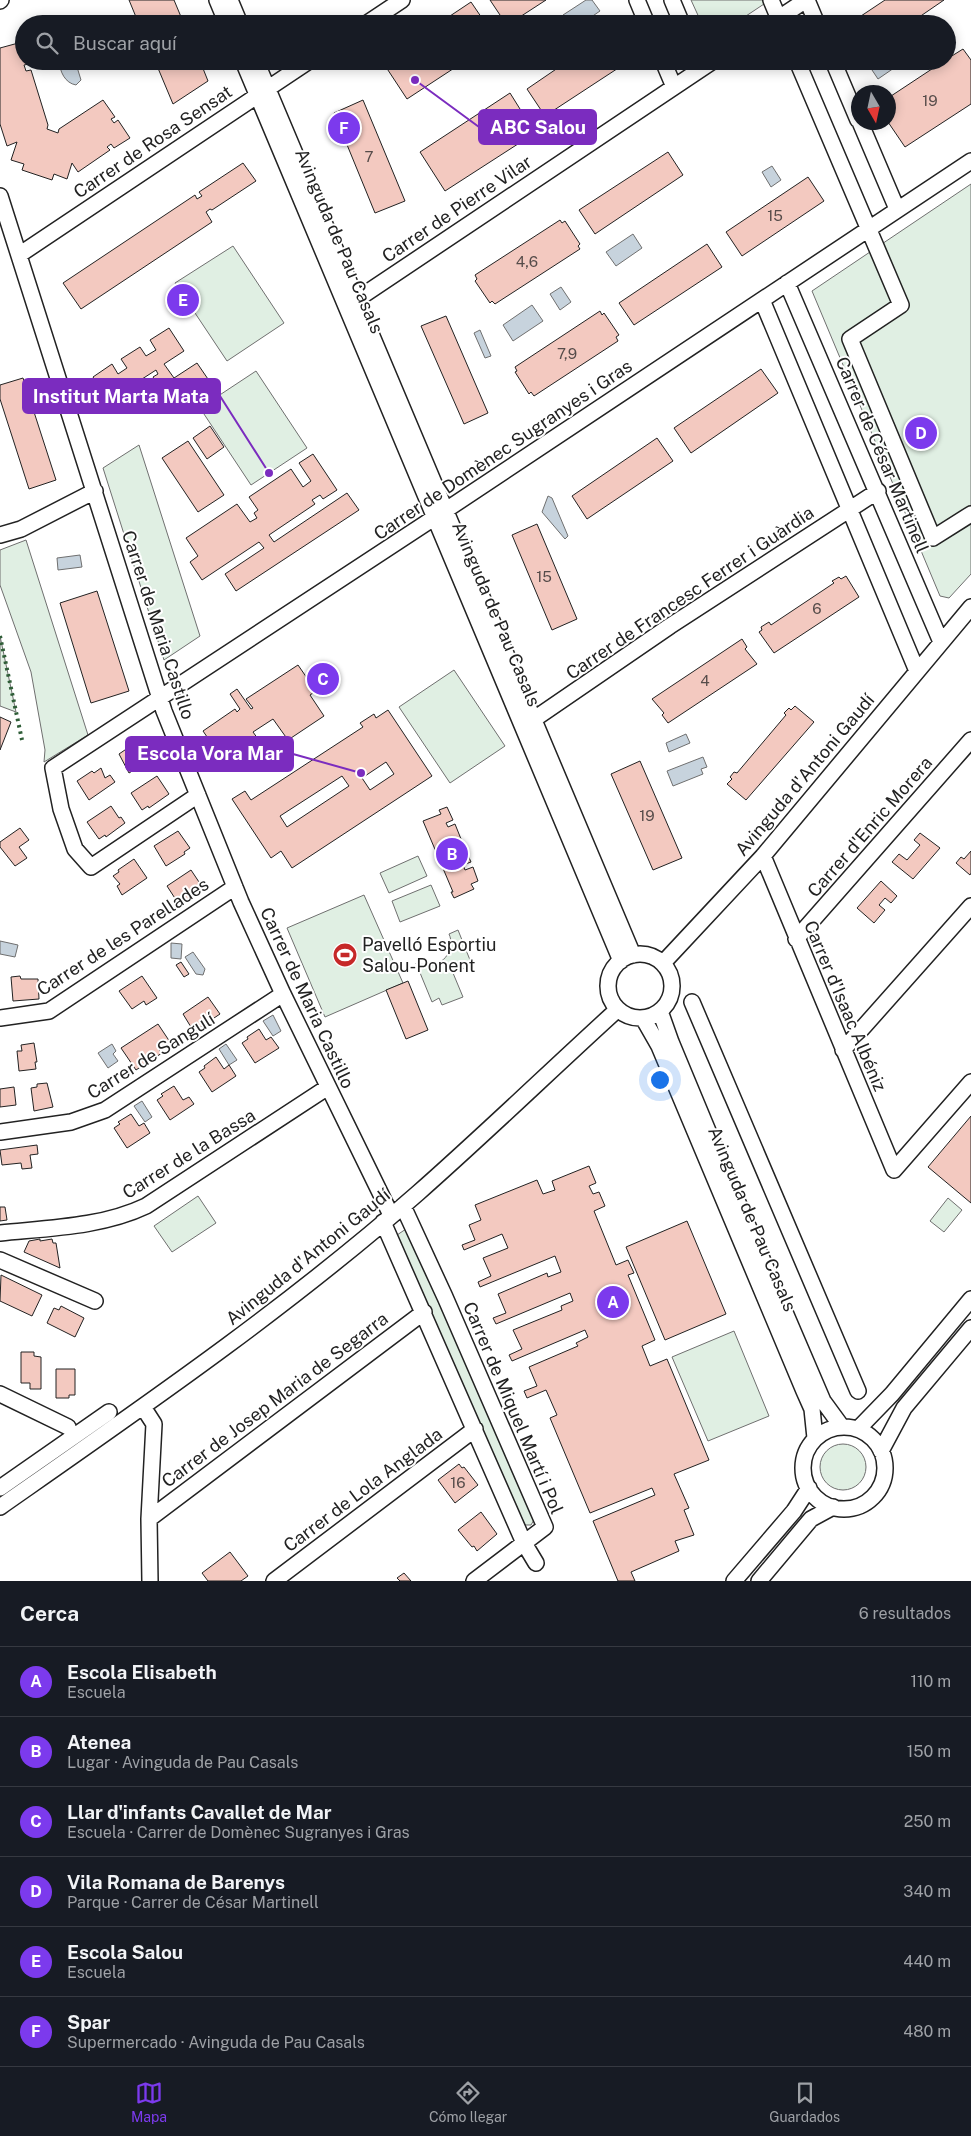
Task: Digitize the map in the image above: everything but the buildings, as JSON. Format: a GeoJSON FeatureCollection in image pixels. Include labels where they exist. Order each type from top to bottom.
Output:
{"type":"FeatureCollection","features":[{"type":"Feature","properties":{"kind":"street"},"geometry":{"type":"LineString","coordinates":[[217,0],[223,15]]}},
{"type":"Feature","properties":{"kind":"street"},"geometry":{"type":"LineString","coordinates":[[230,0],[236,15]]}},
{"type":"Feature","properties":{"kind":"street"},"geometry":{"type":"LineString","coordinates":[[380,15],[402,0]]}},
{"type":"Feature","properties":{"kind":"street"},"geometry":{"type":"LineString","coordinates":[[637,0],[643,15]]}},
{"type":"Feature","properties":{"kind":"street"},"geometry":{"type":"LineString","coordinates":[[672,0],[678,15]]}},
{"type":"Feature","properties":{"kind":"street"},"geometry":{"type":"LineString","coordinates":[[771,0],[774,15]]}},
{"type":"Feature","properties":{"kind":"street"},"geometry":{"type":"LineString","coordinates":[[786,15],[806,0],[813,15]]}},
{"type":"Feature","properties":{"kind":"street","name":"Avinguda de Pau Casals"},"geometry":{"type":"LineString","coordinates":[[249,70],[262,92],[352,302],[627,958]]}},
{"type":"Feature","properties":{"kind":"street","name":"Avinguda de Pau Casals"},"geometry":{"type":"LineString","coordinates":[[258,70],[262,92]]}},
{"type":"Feature","properties":{"kind":"street","name":"Carrer de Rosa Sensat"},"geometry":{"type":"LineString","coordinates":[[19,255],[295,70]]}},
{"type":"Feature","properties":{"kind":"street"},"geometry":{"type":"LineString","coordinates":[[667,70],[674,87]]}},
{"type":"Feature","properties":{"kind":"street","name":"Carrer de Pierre Vilar"},"geometry":{"type":"LineString","coordinates":[[352,302],[674,87],[696,70]]}},
{"type":"Feature","properties":{"kind":"street"},"geometry":{"type":"LineString","coordinates":[[801,70],[901,305],[850,339],[933,538],[971,514]]}},
{"type":"Feature","properties":{"kind":"street"},"geometry":{"type":"LineString","coordinates":[[837,70],[851,103]]}},
{"type":"Feature","properties":{"kind":"street"},"geometry":{"type":"LineString","coordinates":[[863,130],[897,209]]}},
{"type":"Feature","properties":{"kind":"street","name":"Carrer de Domènec Sugranyes i Gras"},"geometry":{"type":"LineString","coordinates":[[42,779],[53,768],[440,514],[971,160]]}},
{"type":"Feature","properties":{"kind":"street","name":"Carrer de Maria Castillo"},"geometry":{"type":"LineString","coordinates":[[1,205],[19,255],[161,698],[198,795],[235,887],[283,994],[392,1214]]}},
{"type":"Feature","properties":{"kind":"street","name":"Carrer de César Martinell"},"geometry":{"type":"LineString","coordinates":[[787,283],[878,491],[941,642]]}},
{"type":"Feature","properties":{"kind":"street"},"geometry":{"type":"LineString","coordinates":[[762,300],[917,671]]}},
{"type":"Feature","properties":{"kind":"street"},"geometry":{"type":"LineString","coordinates":[[0,535],[21,530],[94,491]]}},
{"type":"Feature","properties":{"kind":"street","name":"Carrer de Francesc Ferrer i Guàrdia"},"geometry":{"type":"LineString","coordinates":[[529,723],[670,626],[878,491]]}},
{"type":"Feature","properties":{"kind":"street","name":"Avinguda d'Antoni Gaudí"},"geometry":{"type":"LineString","coordinates":[[663,963],[763,856],[971,607]]}},
{"type":"Feature","properties":{"kind":"street","name":"Carrer d'Enric Morera"},"geometry":{"type":"LineString","coordinates":[[796,939],[971,740]]}},
{"type":"Feature","properties":{"kind":"street"},"geometry":{"type":"LineString","coordinates":[[53,768],[61,809],[75,849],[91,867],[198,795]]}},
{"type":"Feature","properties":{"kind":"street","name":"Carrer d'Isaac Albéniz"},"geometry":{"type":"LineString","coordinates":[[763,856],[796,939],[894,1170],[971,1082]]}},
{"type":"Feature","properties":{"kind":"street","name":"Carrer de les Parellades"},"geometry":{"type":"LineString","coordinates":[[0,1018],[49,1011],[235,887]]}},
{"type":"Feature","properties":{"kind":"street"},"geometry":{"type":"LineString","coordinates":[[843,1050],[971,906]]}},
{"type":"Feature","properties":{"kind":"street"},"geometry":{"type":"LineString","coordinates":[[787,916],[810,923]]}},
{"type":"Feature","properties":{"kind":"street"},"geometry":{"type":"LineString","coordinates":[[652,956],[663,963],[670,973],[672,985],[668,1002],[660,1011],[643,1018],[634,1017],[618,1009],[611,999],[609,981],[613,970],[627,958],[652,956]]}},
{"type":"Feature","properties":{"kind":"street","name":"Carrer de Sangulí"},"geometry":{"type":"LineString","coordinates":[[0,1132],[71,1122],[105,1110],[283,994]]}},
{"type":"Feature","properties":{"kind":"street"},"geometry":{"type":"LineString","coordinates":[[692,1002],[858,1392]]}},
{"type":"Feature","properties":{"kind":"street","name":"Avinguda d'Antoni Gaudí"},"geometry":{"type":"LineString","coordinates":[[0,1507],[143,1407],[245,1332],[392,1214],[618,1009]]}},
{"type":"Feature","properties":{"kind":"street","name":"Avinguda de Pau Casals"},"geometry":{"type":"LineString","coordinates":[[660,1011],[730,1184],[823,1401],[842,1427]]}},
{"type":"Feature","properties":{"kind":"street","name":"Avinguda de Pau Casals"},"geometry":{"type":"LineString","coordinates":[[643,1018],[659,1046],[812,1409],[815,1438]]}},
{"type":"Feature","properties":{"kind":"street","name":"Carrer de la Bassa"},"geometry":{"type":"LineString","coordinates":[[0,1233],[76,1225],[128,1215],[146,1206],[328,1087]]}},
{"type":"Feature","properties":{"kind":"street"},"geometry":{"type":"LineString","coordinates":[[392,1214],[424,1312],[524,1543],[536,1564]]}},
{"type":"Feature","properties":{"kind":"street","name":"Carrer de Miquel Martí i Pol"},"geometry":{"type":"LineString","coordinates":[[392,1214],[445,1297],[545,1527],[524,1543]]}},
{"type":"Feature","properties":{"kind":"street"},"geometry":{"type":"LineString","coordinates":[[0,1260],[95,1301]]}},
{"type":"Feature","properties":{"kind":"street"},"geometry":{"type":"LineString","coordinates":[[858,1429],[892,1394],[971,1299]]}},
{"type":"Feature","properties":{"kind":"street","name":"Carrer de Josep Maria de Segarra"},"geometry":{"type":"LineString","coordinates":[[149,1519],[424,1312]]}},
{"type":"Feature","properties":{"kind":"street"},"geometry":{"type":"LineString","coordinates":[[882,1451],[904,1408],[971,1328]]}},
{"type":"Feature","properties":{"kind":"street"},"geometry":{"type":"LineString","coordinates":[[0,1394],[68,1427]]}},
{"type":"Feature","properties":{"kind":"street"},"geometry":{"type":"LineString","coordinates":[[143,1407],[154,1424],[149,1519],[150,1581]]}},
{"type":"Feature","properties":{"kind":"street"},"geometry":{"type":"LineString","coordinates":[[0,1488],[109,1412]]}},
{"type":"Feature","properties":{"kind":"street"},"geometry":{"type":"LineString","coordinates":[[842,1427],[858,1429],[872,1438],[882,1451],[885,1464],[884,1477],[875,1494],[865,1503],[853,1507],[833,1507],[819,1500],[808,1488],[803,1471],[804,1459],[808,1448],[815,1438],[828,1430],[842,1427]]}},
{"type":"Feature","properties":{"kind":"street","name":"Carrer de Lola Anglada"},"geometry":{"type":"LineString","coordinates":[[274,1581],[475,1429]]}},
{"type":"Feature","properties":{"kind":"street"},"geometry":{"type":"LineString","coordinates":[[150,1486],[179,1497]]}},
{"type":"Feature","properties":{"kind":"street"},"geometry":{"type":"LineString","coordinates":[[734,1581],[794,1511],[808,1488]]}},
{"type":"Feature","properties":{"kind":"street"},"geometry":{"type":"LineString","coordinates":[[759,1581],[811,1519],[833,1507]]}},
{"type":"Feature","properties":{"kind":"street"},"geometry":{"type":"LineString","coordinates":[[474,1581],[524,1543]]}},
{"type":"Feature","properties":{"kind":"green space"},"geometry":{"type":"Polygon","coordinates":[[[691,0],[770,0],[748,15],[698,15],[691,0]]]}},
{"type":"Feature","properties":{"kind":"green space"},"geometry":{"type":"Polygon","coordinates":[[[971,184],[971,574],[949,598],[940,596],[812,291],[971,184]]]}},
{"type":"Feature","properties":{"kind":"green space"},"geometry":{"type":"Polygon","coordinates":[[[233,246],[284,323],[227,361],[175,283],[233,246]]]}},
{"type":"Feature","properties":{"kind":"green space"},"geometry":{"type":"Polygon","coordinates":[[[256,371],[307,448],[251,485],[200,408],[256,371]]]}},
{"type":"Feature","properties":{"kind":"green space"},"geometry":{"type":"Polygon","coordinates":[[[139,445],[200,636],[164,660],[103,468],[139,445]]]}},
{"type":"Feature","properties":{"kind":"green space"},"geometry":{"type":"Polygon","coordinates":[[[26,540],[88,735],[44,762],[45,750],[31,672],[0,585],[0,550],[26,540]]]}},
{"type":"Feature","properties":{"kind":"green space"},"geometry":{"type":"Polygon","coordinates":[[[0,636],[16,712],[0,706],[0,636]]]}},
{"type":"Feature","properties":{"kind":"green space"},"geometry":{"type":"Polygon","coordinates":[[[454,670],[505,746],[450,783],[399,707],[454,670]]]}},
{"type":"Feature","properties":{"kind":"green space"},"geometry":{"type":"Polygon","coordinates":[[[418,856],[427,876],[389,893],[380,873],[418,856]]]}},
{"type":"Feature","properties":{"kind":"green space"},"geometry":{"type":"Polygon","coordinates":[[[431,885],[440,906],[400,922],[392,901],[431,885]]]}},
{"type":"Feature","properties":{"kind":"green space","name":"Pavelló Esportiu Salou-Ponent"},"geometry":{"type":"Polygon","coordinates":[[[364,895],[403,983],[325,1017],[287,928],[364,895]]]}},
{"type":"Feature","properties":{"kind":"green space"},"geometry":{"type":"Polygon","coordinates":[[[458,930],[472,965],[453,973],[463,997],[442,1005],[439,998],[432,1002],[416,963],[424,965],[437,964],[445,958],[451,944],[449,934],[458,930]]]}},
{"type":"Feature","properties":{"kind":"green space"},"geometry":{"type":"Polygon","coordinates":[[[198,1196],[216,1223],[172,1252],[154,1226],[198,1196]]]}},
{"type":"Feature","properties":{"kind":"green space"},"geometry":{"type":"Polygon","coordinates":[[[948,1198],[962,1210],[944,1232],[930,1221],[948,1198]]]}},
{"type":"Feature","properties":{"kind":"green space"},"geometry":{"type":"Polygon","coordinates":[[[406,1229],[535,1518],[531,1525],[525,1525],[519,1517],[397,1235],[406,1229]]]}},
{"type":"Feature","properties":{"kind":"green space"},"geometry":{"type":"Polygon","coordinates":[[[734,1331],[769,1416],[708,1441],[672,1357],[734,1331]]]}},
{"type":"Feature","properties":{"kind":"green space"},"geometry":{"type":"Polygon","coordinates":[[[838,1444],[848,1444],[862,1454],[866,1467],[862,1480],[856,1486],[848,1490],[838,1490],[824,1480],[820,1472],[820,1462],[830,1448],[838,1444]]]}},
{"type":"Feature","properties":{"kind":"shaded area"},"geometry":{"type":"Polygon","coordinates":[[[586,0],[592,0],[600,11],[594,15],[563,15],[586,0]]]}},
{"type":"Feature","properties":{"kind":"shaded area"},"geometry":{"type":"Polygon","coordinates":[[[61,70],[78,70],[81,80],[76,85],[69,82],[61,70]]]}},
{"type":"Feature","properties":{"kind":"shaded area"},"geometry":{"type":"Polygon","coordinates":[[[872,70],[891,70],[878,79],[872,70]]]}},
{"type":"Feature","properties":{"kind":"shaded area"},"geometry":{"type":"Polygon","coordinates":[[[772,166],[781,180],[771,187],[762,172],[772,166]]]}},
{"type":"Feature","properties":{"kind":"shaded area"},"geometry":{"type":"Polygon","coordinates":[[[633,234],[642,248],[616,266],[606,252],[633,234]]]}},
{"type":"Feature","properties":{"kind":"shaded area"},"geometry":{"type":"Polygon","coordinates":[[[561,287],[571,302],[560,310],[550,294],[561,287]]]}},
{"type":"Feature","properties":{"kind":"shaded area"},"geometry":{"type":"Polygon","coordinates":[[[532,305],[543,321],[513,341],[503,325],[532,305]]]}},
{"type":"Feature","properties":{"kind":"shaded area"},"geometry":{"type":"Polygon","coordinates":[[[480,330],[491,356],[485,358],[474,333],[480,330]]]}},
{"type":"Feature","properties":{"kind":"shaded area"},"geometry":{"type":"Polygon","coordinates":[[[548,496],[552,498],[568,536],[565,539],[542,512],[548,496]]]}},
{"type":"Feature","properties":{"kind":"shaded area"},"geometry":{"type":"Polygon","coordinates":[[[80,555],[82,567],[58,570],[57,558],[80,555]]]}},
{"type":"Feature","properties":{"kind":"shaded area"},"geometry":{"type":"Polygon","coordinates":[[[686,734],[690,743],[669,752],[666,743],[686,734]]]}},
{"type":"Feature","properties":{"kind":"shaded area"},"geometry":{"type":"Polygon","coordinates":[[[703,757],[707,767],[701,769],[703,774],[673,786],[667,771],[703,757]]]}},
{"type":"Feature","properties":{"kind":"shaded area"},"geometry":{"type":"Polygon","coordinates":[[[0,941],[18,945],[15,957],[0,954],[0,941]]]}},
{"type":"Feature","properties":{"kind":"shaded area"},"geometry":{"type":"Polygon","coordinates":[[[171,943],[182,944],[181,959],[171,958],[171,943]]]}},
{"type":"Feature","properties":{"kind":"shaded area"},"geometry":{"type":"Polygon","coordinates":[[[193,952],[205,969],[203,975],[196,974],[185,957],[193,952]]]}},
{"type":"Feature","properties":{"kind":"shaded area"},"geometry":{"type":"Polygon","coordinates":[[[273,1015],[281,1031],[273,1036],[263,1021],[273,1015]]]}},
{"type":"Feature","properties":{"kind":"shaded area"},"geometry":{"type":"Polygon","coordinates":[[[112,1044],[116,1051],[113,1054],[118,1061],[108,1068],[98,1053],[112,1044]]]}},
{"type":"Feature","properties":{"kind":"shaded area"},"geometry":{"type":"Polygon","coordinates":[[[226,1044],[237,1060],[229,1065],[219,1049],[226,1044]]]}},
{"type":"Feature","properties":{"kind":"shaded area"},"geometry":{"type":"Polygon","coordinates":[[[142,1101],[152,1117],[145,1122],[134,1106],[142,1101]]]}},
{"type":"Feature","properties":{"kind":"hedge"},"geometry":{"type":"LineString","coordinates":[[0,636],[22,740]]}},
{"type":"Feature","properties":{"kind":"place","name":"ABC Salou"},"geometry":{"type":"Point","coordinates":[415,80]}},
{"type":"Feature","properties":{"kind":"place","name":"Spar"},"geometry":{"type":"Point","coordinates":[344,128]}},
{"type":"Feature","properties":{"kind":"place","name":"Escola Salou"},"geometry":{"type":"Point","coordinates":[183,300]}},
{"type":"Feature","properties":{"kind":"place","name":"Vila Romana de Barenys"},"geometry":{"type":"Point","coordinates":[921,433]}},
{"type":"Feature","properties":{"kind":"place","name":"Institut Marta Mata"},"geometry":{"type":"Point","coordinates":[269,473]}},
{"type":"Feature","properties":{"kind":"place","name":"Llar d'infants Cavallet de Mar"},"geometry":{"type":"Point","coordinates":[323,679]}},
{"type":"Feature","properties":{"kind":"place","name":"Escola Vora Mar"},"geometry":{"type":"Point","coordinates":[361,773]}},
{"type":"Feature","properties":{"kind":"place","name":"Atenea"},"geometry":{"type":"Point","coordinates":[452,854]}},
{"type":"Feature","properties":{"kind":"place","name":"Pavelló Esportiu Salou-Ponent"},"geometry":{"type":"Point","coordinates":[345,955]}},
{"type":"Feature","properties":{"kind":"place","name":"Escola Elisabeth"},"geometry":{"type":"Point","coordinates":[613,1302]}}]}
